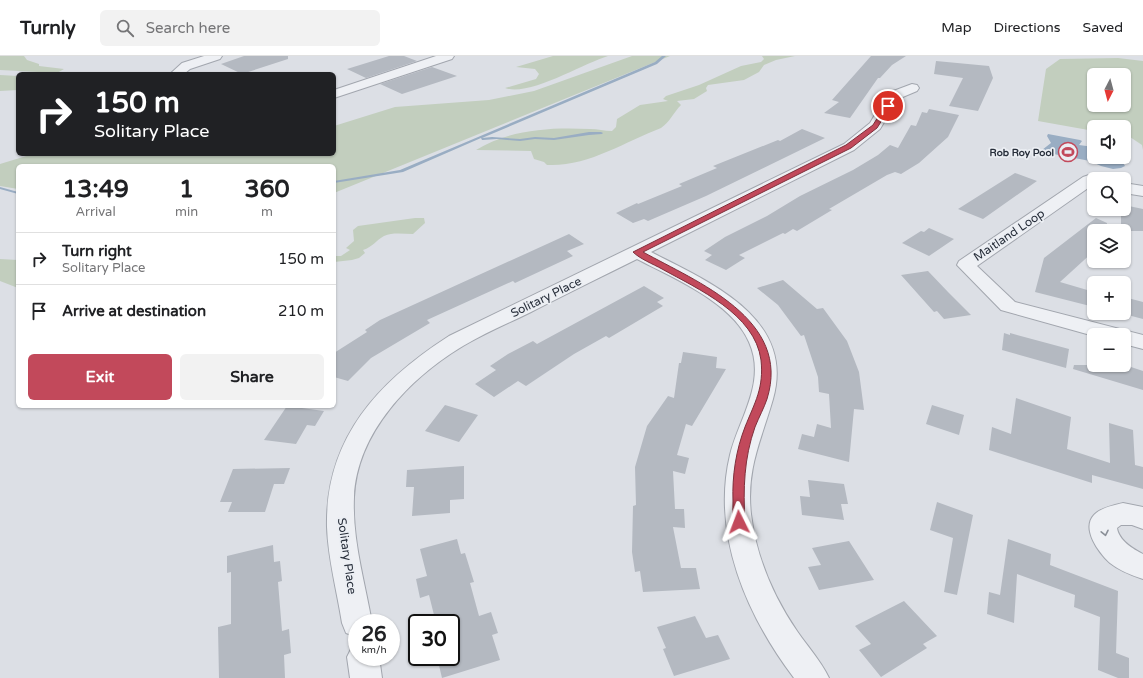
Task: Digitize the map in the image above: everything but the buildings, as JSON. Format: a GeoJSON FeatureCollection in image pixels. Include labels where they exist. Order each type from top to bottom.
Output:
{"type":"FeatureCollection","features":[{"type":"Feature","properties":{"kind":"street"},"geometry":{"type":"LineString","coordinates":[[178,72],[186,66],[216,56]]}},
{"type":"Feature","properties":{"kind":"street"},"geometry":{"type":"LineString","coordinates":[[336,93],[448,56]]}},
{"type":"Feature","properties":{"kind":"street","name":"Solitary Place"},"geometry":{"type":"LineString","coordinates":[[356,614],[341,526],[342,495],[348,465],[359,438],[374,412],[389,393],[412,372],[446,348],[849,147],[875,126],[893,96],[912,88]]}},
{"type":"Feature","properties":{"kind":"street","name":"Maitland Loop"},"geometry":{"type":"LineString","coordinates":[[1087,181],[966,265],[1008,306],[1090,328]]}},
{"type":"Feature","properties":{"kind":"street"},"geometry":{"type":"LineString","coordinates":[[1131,189],[1143,191]]}},
{"type":"Feature","properties":{"kind":"street"},"geometry":{"type":"LineString","coordinates":[[637,252],[716,296],[735,311],[751,328],[759,341],[765,359],[767,381],[762,399],[750,427],[742,456],[738,489],[739,522],[745,550],[758,589],[779,630],[813,678]]}},
{"type":"Feature","properties":{"kind":"street"},"geometry":{"type":"LineString","coordinates":[[1131,339],[1143,342]]}},
{"type":"Feature","properties":{"kind":"street"},"geometry":{"type":"LineString","coordinates":[[1143,518],[1134,514],[1115,514],[1104,522],[1105,537],[1117,553],[1138,566],[1143,567]]}},
{"type":"Feature","properties":{"kind":"street"},"geometry":{"type":"LineString","coordinates":[[364,666],[366,678]]}},
{"type":"Feature","properties":{"kind":"green space"},"geometry":{"type":"Polygon","coordinates":[[[0,56],[24,56],[27,60],[39,64],[39,66],[64,69],[59,72],[0,70],[0,56]]]}},
{"type":"Feature","properties":{"kind":"green space"},"geometry":{"type":"Polygon","coordinates":[[[553,56],[608,56],[542,84],[528,88],[505,88],[536,79],[539,74],[535,69],[516,67],[553,56]]]}},
{"type":"Feature","properties":{"kind":"green space"},"geometry":{"type":"Polygon","coordinates":[[[632,56],[670,56],[336,192],[336,164],[16,164],[16,189],[0,186],[0,164],[26,156],[336,156],[336,125],[395,107],[489,100],[534,91],[632,56]]]}},
{"type":"Feature","properties":{"kind":"green space"},"geometry":{"type":"Polygon","coordinates":[[[762,56],[795,56],[776,60],[764,65],[759,72],[744,80],[708,85],[706,88],[707,91],[694,99],[677,101],[681,105],[667,123],[661,128],[591,158],[562,165],[547,165],[544,162],[534,159],[531,151],[476,150],[503,138],[546,129],[576,128],[612,131],[616,127],[617,119],[640,105],[668,101],[663,99],[666,96],[699,85],[741,66],[761,62],[764,59],[762,56]]]}},
{"type":"Feature","properties":{"kind":"green space"},"geometry":{"type":"Polygon","coordinates":[[[1118,58],[1143,61],[1143,150],[1142,145],[1131,138],[1131,120],[1087,120],[1087,130],[1038,121],[1046,69],[1060,59],[1118,58]]]}},
{"type":"Feature","properties":{"kind":"green space"},"geometry":{"type":"Polygon","coordinates":[[[0,75],[16,76],[16,90],[0,91],[0,75]]]}},
{"type":"Feature","properties":{"kind":"green space"},"geometry":{"type":"Polygon","coordinates":[[[415,218],[424,218],[425,223],[413,234],[391,234],[384,236],[363,250],[365,253],[359,258],[336,262],[336,256],[341,256],[350,250],[346,248],[354,241],[353,230],[358,226],[415,218]]]}},
{"type":"Feature","properties":{"kind":"green space"},"geometry":{"type":"Polygon","coordinates":[[[0,259],[16,260],[16,287],[0,281],[0,259]]]}},
{"type":"Feature","properties":{"kind":"water","name":"Rob Roy Pool"},"geometry":{"type":"Polygon","coordinates":[[[1048,134],[1082,141],[1079,145],[1087,146],[1087,160],[1043,152],[1042,150],[1051,143],[1047,136],[1048,134]]]}},
{"type":"Feature","properties":{"kind":"water","name":"Rob Roy Pool"},"geometry":{"type":"Polygon","coordinates":[[[1097,164],[1124,164],[1125,166],[1113,169],[1097,164]]]}},
{"type":"Feature","properties":{"kind":"waterway"},"geometry":{"type":"LineString","coordinates":[[336,182],[401,171],[656,63],[664,56]]}},
{"type":"Feature","properties":{"kind":"waterway"},"geometry":{"type":"LineString","coordinates":[[483,139],[554,139],[589,133],[601,133]]}},
{"type":"Feature","properties":{"kind":"waterway"},"geometry":{"type":"LineString","coordinates":[[0,188],[16,192]]}},
{"type":"Feature","properties":{"kind":"place","name":"Rob Roy Pool"},"geometry":{"type":"Point","coordinates":[1068,152]}},
{"type":"Feature","properties":{"kind":"route"},"geometry":{"type":"LineString","coordinates":[[739,522],[738,489],[742,456],[750,427],[762,399],[767,381],[765,359],[759,341],[751,328],[735,311],[716,296],[637,252],[849,147],[866,135],[877,124],[888,106]]}}]}
